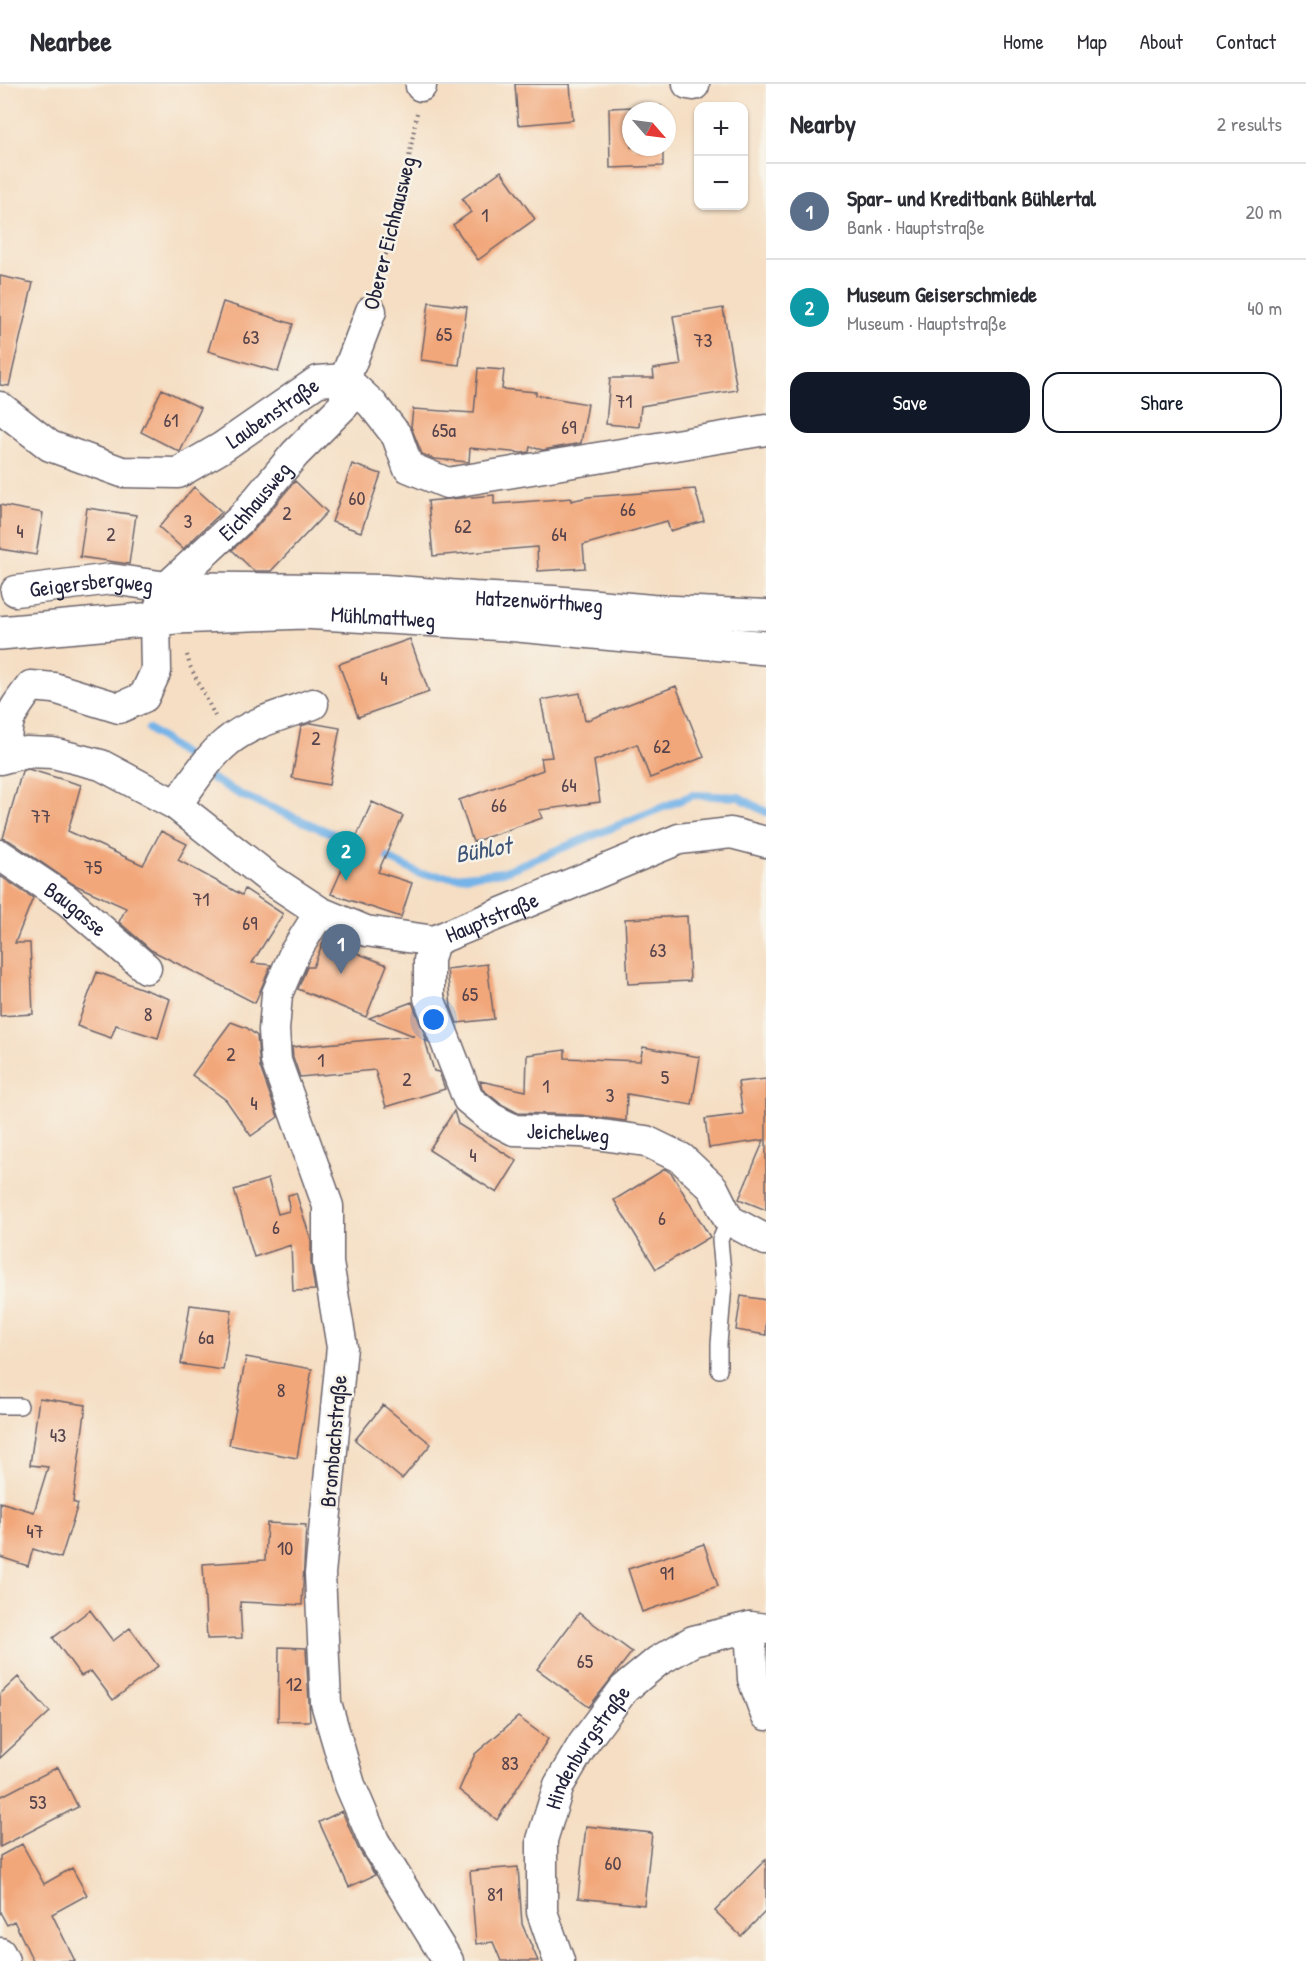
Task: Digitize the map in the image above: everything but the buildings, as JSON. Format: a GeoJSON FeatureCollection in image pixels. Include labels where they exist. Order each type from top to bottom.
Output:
{"type":"FeatureCollection","features":[{"type":"Feature","properties":{"kind":"main road","name":"Mühlmattweg"},"geometry":{"type":"LineString","coordinates":[[0,633],[166,608],[303,612],[507,624],[766,648]]}},
{"type":"Feature","properties":{"kind":"street","name":"Oberer Eichhausweg"},"geometry":{"type":"LineString","coordinates":[[345,379],[370,310]]}},
{"type":"Feature","properties":{"kind":"street","name":"Laubenstraße"},"geometry":{"type":"LineString","coordinates":[[0,407],[50,446],[122,472],[178,473],[221,448],[318,381],[345,379],[372,404],[397,436],[408,467],[447,483],[766,430]]}},
{"type":"Feature","properties":{"kind":"street","name":"Eichhausweg"},"geometry":{"type":"LineString","coordinates":[[166,608],[295,454],[345,404],[345,379]]}},
{"type":"Feature","properties":{"kind":"street","name":"Geigersbergweg"},"geometry":{"type":"LineString","coordinates":[[16,591],[111,579],[166,608]]}},
{"type":"Feature","properties":{"kind":"street","name":"Hatzenwörthweg"},"geometry":{"type":"LineString","coordinates":[[166,608],[384,590],[652,610],[766,615]]}},
{"type":"Feature","properties":{"kind":"street","name":"Hauptstraße"},"geometry":{"type":"LineString","coordinates":[[166,608],[156,671],[144,697],[119,708],[54,688],[31,686],[9,715],[3,758],[26,752],[102,758],[176,805],[270,879],[320,912],[366,931],[434,941],[679,838],[731,833],[766,842]]}},
{"type":"Feature","properties":{"kind":"street"},"geometry":{"type":"LineString","coordinates":[[176,805],[214,754],[228,741],[266,721],[313,704]]}},
{"type":"Feature","properties":{"kind":"street","name":"Baugasse"},"geometry":{"type":"LineString","coordinates":[[0,855],[67,900],[146,968]]}},
{"type":"Feature","properties":{"kind":"street","name":"Brombachstraße"},"geometry":{"type":"LineString","coordinates":[[320,912],[295,952],[278,994],[274,1030],[276,1061],[328,1206],[328,1263],[342,1347],[320,1574],[326,1703],[350,1785],[374,1841],[448,1961]]}},
{"type":"Feature","properties":{"kind":"street","name":"Jeichelweg"},"geometry":{"type":"LineString","coordinates":[[434,941],[429,960],[429,998],[468,1099],[491,1118],[514,1130],[553,1133],[580,1132],[646,1141],[681,1158],[713,1188],[729,1220]]}},
{"type":"Feature","properties":{"kind":"street"},"geometry":{"type":"LineString","coordinates":[[729,1220],[766,1240]]}},
{"type":"Feature","properties":{"kind":"street"},"geometry":{"type":"LineString","coordinates":[[758,1628],[753,1679],[766,1715]]}},
{"type":"Feature","properties":{"kind":"street","name":"Hindenburgstraße"},"geometry":{"type":"LineString","coordinates":[[559,1961],[542,1912],[542,1840],[559,1785],[584,1744],[624,1689],[658,1661],[693,1641],[758,1628]]}},
{"type":"Feature","properties":{"kind":"street"},"geometry":{"type":"LineString","coordinates":[[0,1953],[4,1961]]}},
{"type":"Feature","properties":{"kind":"lane"},"geometry":{"type":"LineString","coordinates":[[719,1370],[724,1284],[720,1240],[729,1220]]}},
{"type":"Feature","properties":{"kind":"lane"},"geometry":{"type":"LineString","coordinates":[[0,1406],[20,1406]]}},
{"type":"Feature","properties":{"kind":"path","name":"Oberer Eichhausweg"},"geometry":{"type":"LineString","coordinates":[[370,310],[403,191],[421,85]]}},
{"type":"Feature","properties":{"kind":"path"},"geometry":{"type":"LineString","coordinates":[[166,608],[190,666],[228,741]]}},
{"type":"Feature","properties":{"kind":"waterway","name":"Bühlot"},"geometry":{"type":"LineString","coordinates":[[149,729],[190,759]]}},
{"type":"Feature","properties":{"kind":"waterway","name":"Bühlot"},"geometry":{"type":"LineString","coordinates":[[211,778],[241,795],[364,847]]}},
{"type":"Feature","properties":{"kind":"waterway","name":"Bühlot"},"geometry":{"type":"LineString","coordinates":[[376,852],[420,874],[455,877],[503,872],[693,795],[739,797],[766,812]]}},
{"type":"Feature","properties":{"kind":"place","name":"Museum Geiserschmiede"},"geometry":{"type":"Point","coordinates":[346,881]}},
{"type":"Feature","properties":{"kind":"place","name":"Spar- und Kreditbank Bühlertal"},"geometry":{"type":"Point","coordinates":[341,974]}}]}
